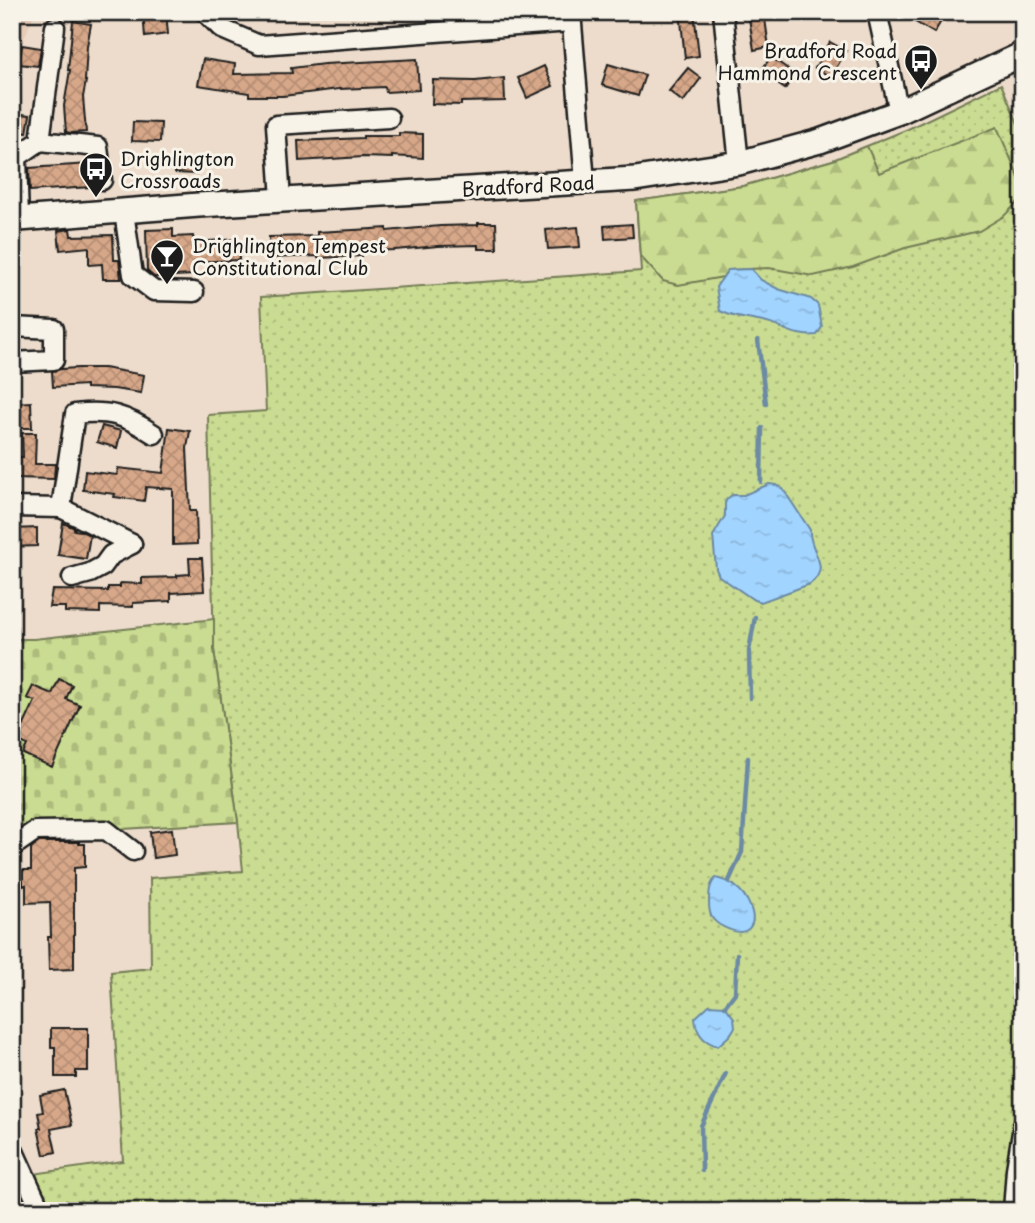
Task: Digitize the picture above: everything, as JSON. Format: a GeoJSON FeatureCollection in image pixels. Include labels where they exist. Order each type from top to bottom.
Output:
{"type":"FeatureCollection","features":[{"type":"Feature","properties":{"kind":"main road","name":"Bradford Road"},"geometry":{"type":"LineString","coordinates":[[16,220],[411,191],[635,179],[739,163],[820,141],[899,111],[1023,54]]}},
{"type":"Feature","properties":{"kind":"street"},"geometry":{"type":"LineString","coordinates":[[205,12],[222,29],[259,45],[571,17],[585,182]]}},
{"type":"Feature","properties":{"kind":"street"},"geometry":{"type":"LineString","coordinates":[[723,12],[739,163]]}},
{"type":"Feature","properties":{"kind":"street"},"geometry":{"type":"LineString","coordinates":[[877,12],[899,111]]}},
{"type":"Feature","properties":{"kind":"street"},"geometry":{"type":"LineString","coordinates":[[40,141],[55,27]]}},
{"type":"Feature","properties":{"kind":"street"},"geometry":{"type":"LineString","coordinates":[[281,200],[276,125],[388,118]]}},
{"type":"Feature","properties":{"kind":"street"},"geometry":{"type":"LineString","coordinates":[[16,220],[17,157],[40,141],[97,147],[102,180]]}},
{"type":"Feature","properties":{"kind":"street"},"geometry":{"type":"LineString","coordinates":[[124,212],[133,275],[154,291],[194,292]]}},
{"type":"Feature","properties":{"kind":"street"},"geometry":{"type":"LineString","coordinates":[[12,327],[54,330],[54,360],[12,362]]}},
{"type":"Feature","properties":{"kind":"street"},"geometry":{"type":"LineString","coordinates":[[61,508],[75,414],[93,412],[120,416],[134,421],[154,434]]}},
{"type":"Feature","properties":{"kind":"street"},"geometry":{"type":"LineString","coordinates":[[12,507],[61,508],[132,544],[111,555],[103,566],[72,578]]}},
{"type":"Feature","properties":{"kind":"street"},"geometry":{"type":"LineString","coordinates":[[12,847],[35,831],[106,830],[133,851]]}},
{"type":"Feature","properties":{"kind":"street"},"geometry":{"type":"LineString","coordinates":[[1013,1211],[1023,1126]]}},
{"type":"Feature","properties":{"kind":"street"},"geometry":{"type":"LineString","coordinates":[[12,1147],[41,1211]]}},
{"type":"Feature","properties":{"kind":"shaded area"},"geometry":{"type":"Polygon","coordinates":[[[12,12],[35,12],[12,68],[12,12]]]}},
{"type":"Feature","properties":{"kind":"green space"},"geometry":{"type":"Polygon","coordinates":[[[1001,84],[1023,135],[1023,1211],[48,1211],[33,1174],[123,1161],[111,972],[151,968],[150,878],[243,871],[214,650],[208,415],[266,411],[261,297],[641,271],[636,201],[743,186],[833,160],[908,129],[1001,84]]]}},
{"type":"Feature","properties":{"kind":"green space"},"geometry":{"type":"Polygon","coordinates":[[[997,127],[1023,187],[1023,197],[1004,216],[979,231],[905,248],[853,267],[813,276],[769,268],[728,270],[723,277],[678,285],[663,281],[640,256],[636,201],[743,186],[833,160],[867,146],[879,173],[997,127]]]}},
{"type":"Feature","properties":{"kind":"green space"},"geometry":{"type":"Polygon","coordinates":[[[214,619],[214,650],[238,822],[106,830],[36,831],[12,847],[12,639],[34,639],[214,619]]]}},
{"type":"Feature","properties":{"kind":"water"},"geometry":{"type":"Polygon","coordinates":[[[751,269],[761,280],[778,289],[811,299],[818,305],[822,327],[817,335],[796,333],[720,311],[716,287],[728,270],[751,269]]]}},
{"type":"Feature","properties":{"kind":"water"},"geometry":{"type":"Polygon","coordinates":[[[769,484],[783,489],[810,530],[810,538],[820,565],[817,577],[810,584],[761,602],[719,576],[713,536],[725,516],[727,499],[769,484]]]}},
{"type":"Feature","properties":{"kind":"water"},"geometry":{"type":"Polygon","coordinates":[[[716,878],[734,885],[748,901],[753,920],[747,930],[739,932],[729,929],[719,925],[712,917],[709,893],[716,878]]]}},
{"type":"Feature","properties":{"kind":"water"},"geometry":{"type":"Polygon","coordinates":[[[709,1005],[725,1006],[734,1018],[735,1027],[718,1046],[704,1039],[696,1023],[695,1018],[709,1005]]]}},
{"type":"Feature","properties":{"kind":"building"},"geometry":{"type":"Polygon","coordinates":[[[143,12],[166,12],[168,34],[145,37],[143,12]]]}},
{"type":"Feature","properties":{"kind":"building"},"geometry":{"type":"Polygon","coordinates":[[[680,12],[694,12],[699,56],[685,58],[680,12]]]}},
{"type":"Feature","properties":{"kind":"building"},"geometry":{"type":"Polygon","coordinates":[[[748,12],[764,12],[769,47],[754,50],[748,12]]]}},
{"type":"Feature","properties":{"kind":"building"},"geometry":{"type":"Polygon","coordinates":[[[898,12],[934,12],[943,18],[934,33],[898,12]]]}},
{"type":"Feature","properties":{"kind":"building"},"geometry":{"type":"Polygon","coordinates":[[[73,21],[91,24],[83,97],[86,132],[71,133],[66,132],[64,106],[70,70],[73,21]]]}},
{"type":"Feature","properties":{"kind":"building"},"geometry":{"type":"Polygon","coordinates":[[[830,42],[846,51],[831,77],[815,68],[830,42]]]}},
{"type":"Feature","properties":{"kind":"building"},"geometry":{"type":"Polygon","coordinates":[[[22,45],[41,48],[38,66],[19,64],[22,45]]]}},
{"type":"Feature","properties":{"kind":"building"},"geometry":{"type":"Polygon","coordinates":[[[771,57],[795,74],[785,89],[760,72],[771,57]]]}},
{"type":"Feature","properties":{"kind":"building"},"geometry":{"type":"Polygon","coordinates":[[[203,59],[235,64],[234,74],[292,73],[291,68],[324,64],[417,59],[419,90],[386,92],[385,87],[283,96],[249,96],[249,93],[198,85],[203,59]]]}},
{"type":"Feature","properties":{"kind":"building"},"geometry":{"type":"Polygon","coordinates":[[[608,64],[645,75],[638,96],[602,85],[608,64]]]}},
{"type":"Feature","properties":{"kind":"building"},"geometry":{"type":"Polygon","coordinates":[[[544,66],[553,86],[527,98],[518,78],[544,66]]]}},
{"type":"Feature","properties":{"kind":"building"},"geometry":{"type":"Polygon","coordinates":[[[688,68],[701,78],[683,102],[669,91],[688,68]]]}},
{"type":"Feature","properties":{"kind":"building"},"geometry":{"type":"Polygon","coordinates":[[[504,78],[505,101],[461,102],[461,105],[432,104],[433,80],[475,81],[504,78]]]}},
{"type":"Feature","properties":{"kind":"building"},"geometry":{"type":"Polygon","coordinates":[[[12,113],[30,115],[27,133],[12,130],[12,113]]]}},
{"type":"Feature","properties":{"kind":"building"},"geometry":{"type":"Polygon","coordinates":[[[133,122],[161,123],[160,142],[132,141],[133,122]]]}},
{"type":"Feature","properties":{"kind":"building"},"geometry":{"type":"Polygon","coordinates":[[[399,133],[423,134],[423,158],[392,156],[299,161],[298,141],[399,136],[399,133]]]}},
{"type":"Feature","properties":{"kind":"building"},"geometry":{"type":"Polygon","coordinates":[[[175,159],[197,160],[196,174],[175,173],[175,159]]]}},
{"type":"Feature","properties":{"kind":"building"},"geometry":{"type":"Polygon","coordinates":[[[89,164],[91,187],[30,191],[29,168],[89,164]]]}},
{"type":"Feature","properties":{"kind":"building"},"geometry":{"type":"Polygon","coordinates":[[[496,223],[497,249],[478,249],[478,245],[438,246],[362,251],[362,256],[270,258],[269,237],[317,236],[317,232],[387,228],[387,231],[496,223]]]}},
{"type":"Feature","properties":{"kind":"building"},"geometry":{"type":"Polygon","coordinates":[[[632,224],[633,237],[605,239],[604,226],[632,224]]]}},
{"type":"Feature","properties":{"kind":"building"},"geometry":{"type":"Polygon","coordinates":[[[578,227],[580,247],[548,249],[546,230],[578,227]]]}},
{"type":"Feature","properties":{"kind":"building"},"geometry":{"type":"Polygon","coordinates":[[[70,229],[71,236],[113,235],[114,260],[119,260],[121,279],[103,279],[102,264],[89,265],[89,247],[60,250],[58,231],[70,229]]]}},
{"type":"Feature","properties":{"kind":"building"},"geometry":{"type":"Polygon","coordinates":[[[173,229],[173,237],[193,236],[194,242],[238,239],[239,260],[194,262],[194,275],[154,277],[147,271],[146,230],[173,229]]]}},
{"type":"Feature","properties":{"kind":"building"},"geometry":{"type":"Polygon","coordinates":[[[104,368],[144,375],[141,393],[86,388],[86,385],[53,387],[52,371],[104,368]]]}},
{"type":"Feature","properties":{"kind":"building"},"geometry":{"type":"Polygon","coordinates":[[[31,402],[32,428],[12,428],[12,403],[31,402]]]}},
{"type":"Feature","properties":{"kind":"building"},"geometry":{"type":"Polygon","coordinates":[[[102,426],[121,431],[117,448],[97,442],[102,426]]]}},
{"type":"Feature","properties":{"kind":"building"},"geometry":{"type":"Polygon","coordinates":[[[169,428],[190,431],[187,448],[190,511],[196,511],[197,544],[173,545],[173,489],[146,487],[144,501],[83,490],[85,471],[117,475],[118,468],[163,473],[169,428]]]}},
{"type":"Feature","properties":{"kind":"building"},"geometry":{"type":"Polygon","coordinates":[[[22,433],[36,433],[35,464],[55,464],[54,479],[12,478],[12,457],[23,457],[22,433]]]}},
{"type":"Feature","properties":{"kind":"building"},"geometry":{"type":"Polygon","coordinates":[[[63,523],[90,535],[86,559],[58,555],[63,523]]]}},
{"type":"Feature","properties":{"kind":"building"},"geometry":{"type":"Polygon","coordinates":[[[37,528],[37,546],[12,547],[12,529],[37,528]]]}},
{"type":"Feature","properties":{"kind":"building"},"geometry":{"type":"Polygon","coordinates":[[[189,558],[202,558],[204,591],[171,593],[171,601],[133,603],[133,607],[100,606],[100,613],[65,612],[65,607],[49,607],[52,590],[108,591],[108,587],[120,587],[120,583],[142,584],[142,578],[190,574],[189,558]]]}},
{"type":"Feature","properties":{"kind":"building"},"geometry":{"type":"Polygon","coordinates":[[[59,679],[72,685],[66,699],[80,705],[52,767],[23,754],[27,745],[17,740],[35,701],[27,698],[33,686],[52,694],[59,679]]]}},
{"type":"Feature","properties":{"kind":"building"},"geometry":{"type":"Polygon","coordinates":[[[172,829],[175,855],[153,858],[150,832],[172,829]]]}},
{"type":"Feature","properties":{"kind":"building"},"geometry":{"type":"Polygon","coordinates":[[[39,842],[85,844],[85,867],[74,868],[74,969],[49,970],[50,902],[26,903],[23,870],[31,870],[31,848],[39,842]]]}},
{"type":"Feature","properties":{"kind":"building"},"geometry":{"type":"Polygon","coordinates":[[[51,1028],[88,1028],[88,1071],[76,1071],[76,1077],[55,1077],[55,1047],[51,1047],[51,1028]]]}},
{"type":"Feature","properties":{"kind":"building"},"geometry":{"type":"Polygon","coordinates":[[[64,1090],[72,1125],[51,1129],[56,1152],[44,1155],[38,1128],[41,1128],[38,1113],[43,1112],[40,1095],[64,1090]]]}},
{"type":"Feature","properties":{"kind":"waterway"},"geometry":{"type":"LineString","coordinates":[[758,340],[766,404]]}},
{"type":"Feature","properties":{"kind":"waterway"},"geometry":{"type":"LineString","coordinates":[[761,482],[762,428]]}},
{"type":"Feature","properties":{"kind":"waterway"},"geometry":{"type":"LineString","coordinates":[[750,698],[749,651],[755,617]]}},
{"type":"Feature","properties":{"kind":"waterway"},"geometry":{"type":"LineString","coordinates":[[729,881],[742,852],[748,758]]}},
{"type":"Feature","properties":{"kind":"waterway"},"geometry":{"type":"LineString","coordinates":[[725,1006],[735,993],[737,954]]}},
{"type":"Feature","properties":{"kind":"waterway"},"geometry":{"type":"LineString","coordinates":[[702,1171],[701,1126],[726,1073]]}},
{"type":"Feature","properties":{"kind":"place","name":"Bradford Road Hammond Crescent"},"geometry":{"type":"Point","coordinates":[921,91]}},
{"type":"Feature","properties":{"kind":"place","name":"Drighlington Crossroads"},"geometry":{"type":"Point","coordinates":[96,199]}},
{"type":"Feature","properties":{"kind":"place","name":"Drighlington Tempest Constitutional Club"},"geometry":{"type":"Point","coordinates":[167,286]}}]}
